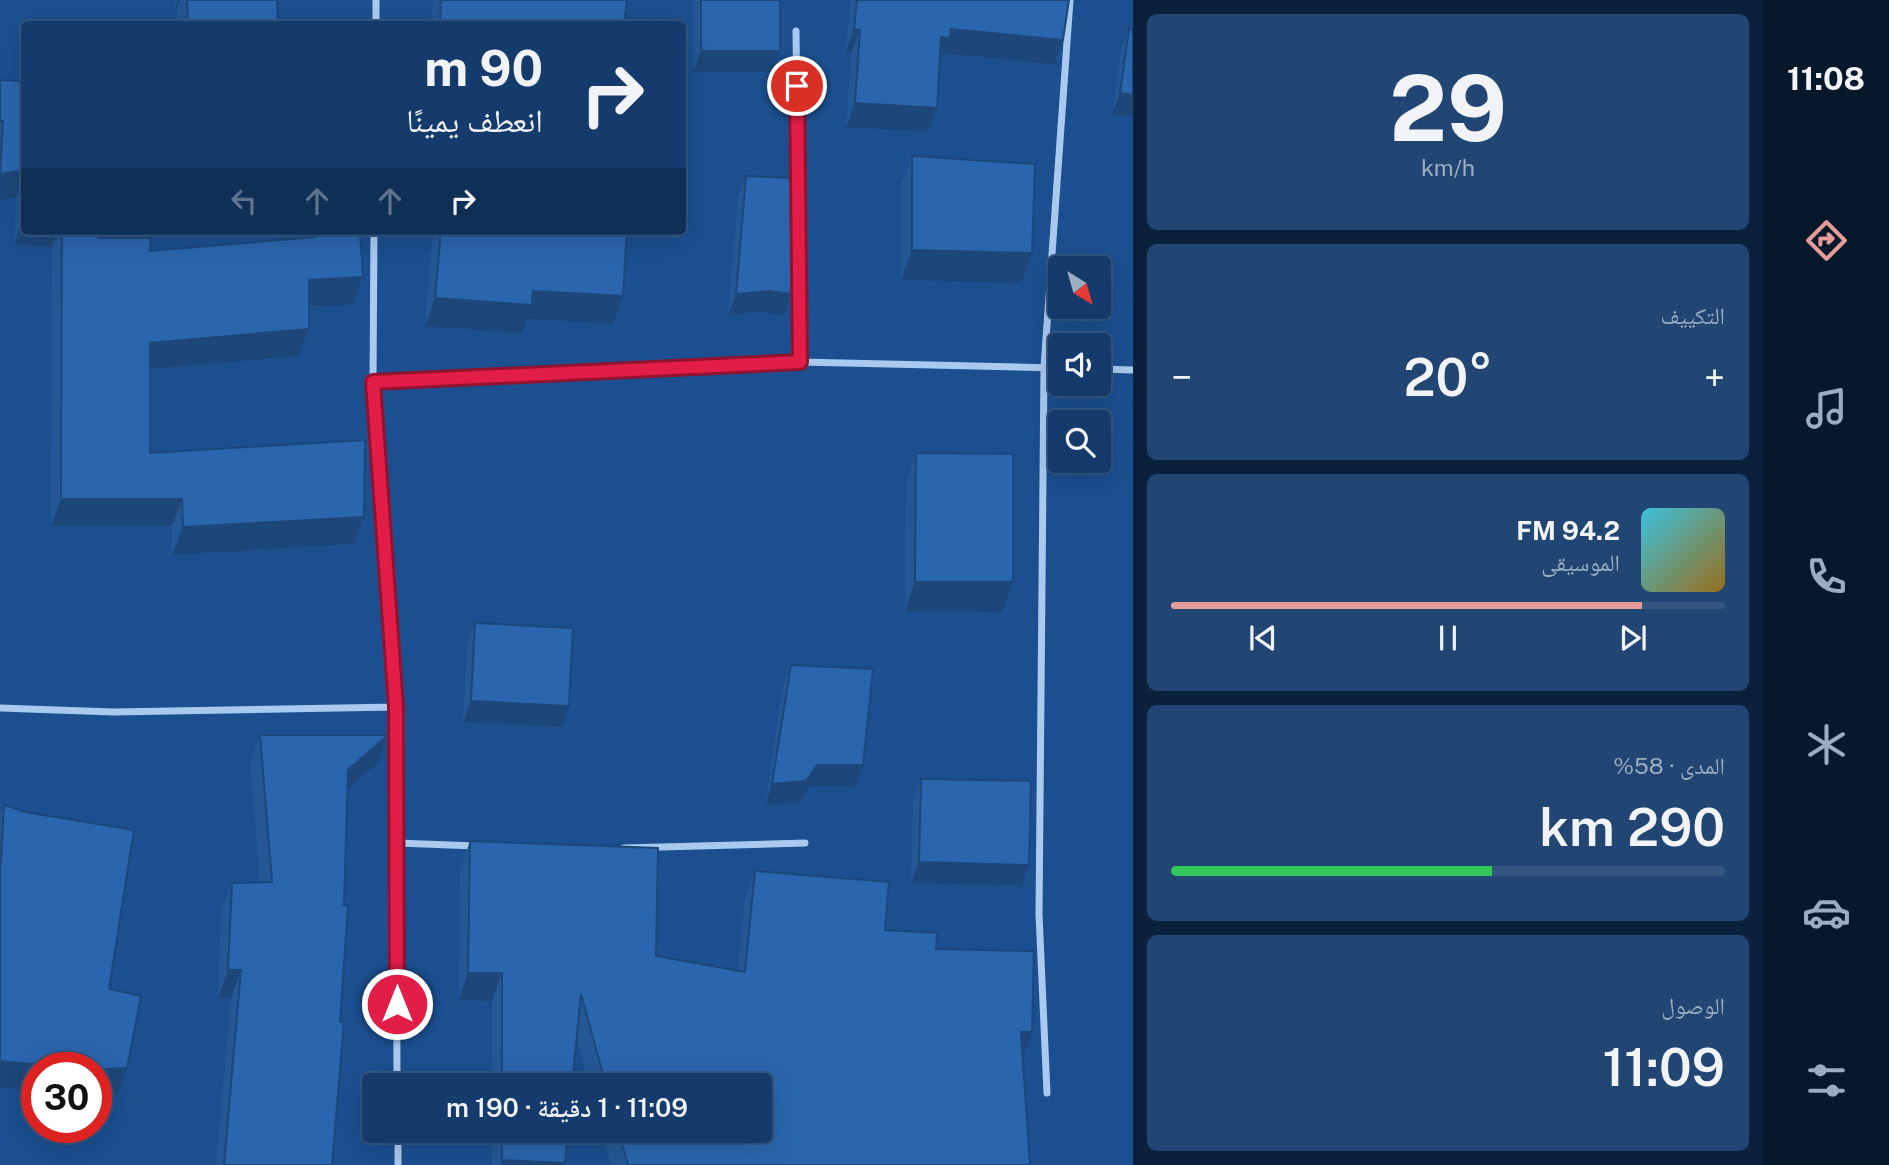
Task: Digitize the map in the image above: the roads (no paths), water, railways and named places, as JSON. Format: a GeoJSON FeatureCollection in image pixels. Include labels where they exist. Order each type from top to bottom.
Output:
{"type":"FeatureCollection","features":[{"type":"Feature","properties":{"kind":"street"},"geometry":{"type":"LineString","coordinates":[[376,0],[376,21]]}},
{"type":"Feature","properties":{"kind":"street"},"geometry":{"type":"LineString","coordinates":[[1047,1093],[1039,914],[1044,367],[1070,0]]}},
{"type":"Feature","properties":{"kind":"street"},"geometry":{"type":"LineString","coordinates":[[796,31],[800,362]]}},
{"type":"Feature","properties":{"kind":"street"},"geometry":{"type":"LineString","coordinates":[[374,235],[373,382],[396,707],[397,1073]]}},
{"type":"Feature","properties":{"kind":"street"},"geometry":{"type":"LineString","coordinates":[[373,382],[800,362],[1048,367]]}},
{"type":"Feature","properties":{"kind":"street"},"geometry":{"type":"LineString","coordinates":[[1111,369],[1133,370]]}},
{"type":"Feature","properties":{"kind":"street"},"geometry":{"type":"LineString","coordinates":[[0,708],[113,712],[396,707]]}},
{"type":"Feature","properties":{"kind":"street"},"geometry":{"type":"LineString","coordinates":[[397,843],[478,846]]}},
{"type":"Feature","properties":{"kind":"street"},"geometry":{"type":"LineString","coordinates":[[614,848],[805,843]]}},
{"type":"Feature","properties":{"kind":"street"},"geometry":{"type":"LineString","coordinates":[[398,1143],[398,1165]]}}]}
